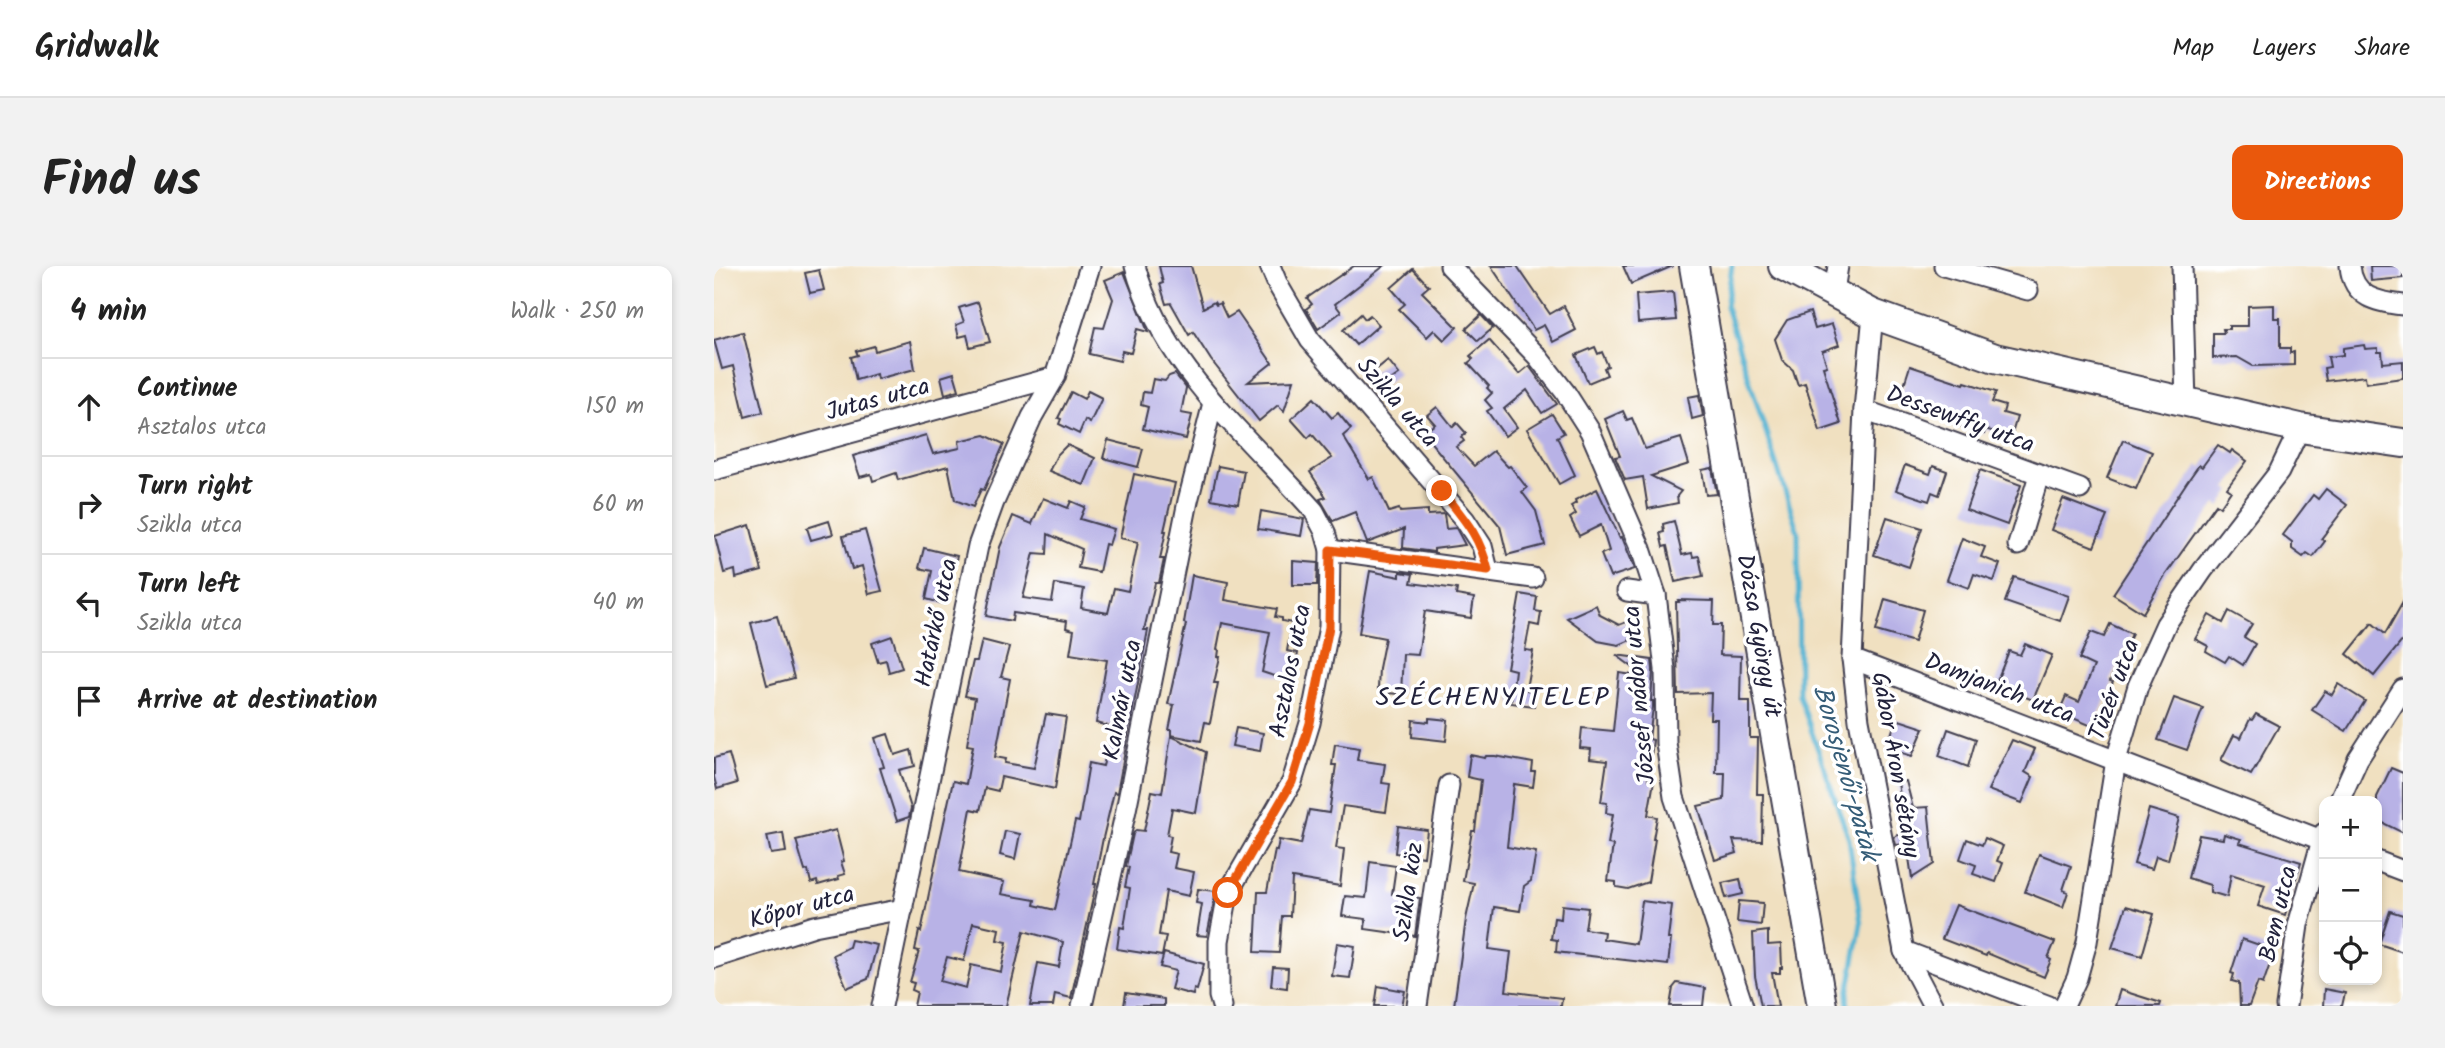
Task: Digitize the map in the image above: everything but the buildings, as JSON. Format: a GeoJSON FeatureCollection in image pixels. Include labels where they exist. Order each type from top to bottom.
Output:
{"type":"FeatureCollection","features":[{"type":"Feature","properties":{"kind":"main road","name":"Dózsa György út"},"geometry":{"type":"LineString","coordinates":[[1694,266],[1822,1006]]}},
{"type":"Feature","properties":{"kind":"main road"},"geometry":{"type":"LineString","coordinates":[[1783,266],[1836,279],[1873,314],[1996,358],[2300,428],[2403,443]]}},
{"type":"Feature","properties":{"kind":"street","name":"Határkő utca"},"geometry":{"type":"LineString","coordinates":[[882,1006],[978,546],[994,502],[1032,416],[1055,377],[1090,266]]}},
{"type":"Feature","properties":{"kind":"street","name":"Asztalos utca"},"geometry":{"type":"LineString","coordinates":[[1135,266],[1150,311],[1160,329],[1213,403],[1314,511],[1325,532],[1330,550],[1329,627],[1310,723],[1292,782],[1239,870],[1222,913],[1218,973],[1222,1006]]}},
{"type":"Feature","properties":{"kind":"street","name":"Szikla utca"},"geometry":{"type":"LineString","coordinates":[[1270,266],[1310,340],[1465,520],[1482,546],[1488,570]]}},
{"type":"Feature","properties":{"kind":"street","name":"József nádor utca"},"geometry":{"type":"LineString","coordinates":[[1450,266],[1537,356],[1577,411],[1590,431],[1641,549],[1656,595],[1665,669],[1667,743],[1674,797],[1743,1006]]}},
{"type":"Feature","properties":{"kind":"street"},"geometry":{"type":"LineString","coordinates":[[1944,266],[2028,290]]}},
{"type":"Feature","properties":{"kind":"street"},"geometry":{"type":"LineString","coordinates":[[2182,266],[2186,402]]}},
{"type":"Feature","properties":{"kind":"street"},"geometry":{"type":"LineString","coordinates":[[2350,266],[2350,272],[2360,291],[2376,302],[2403,305]]}},
{"type":"Feature","properties":{"kind":"street","name":"Gábor Áron sétány"},"geometry":{"type":"LineString","coordinates":[[1873,314],[1864,410],[1852,659],[1858,720],[1904,951],[1933,1006]]}},
{"type":"Feature","properties":{"kind":"street","name":"Jutas utca"},"geometry":{"type":"LineString","coordinates":[[714,470],[1055,377]]}},
{"type":"Feature","properties":{"kind":"street","name":"Kalmár utca"},"geometry":{"type":"LineString","coordinates":[[1082,1006],[1126,810],[1188,501],[1213,403]]}},
{"type":"Feature","properties":{"kind":"street","name":"Dessewffy utca"},"geometry":{"type":"LineString","coordinates":[[1864,410],[2080,489]]}},
{"type":"Feature","properties":{"kind":"street","name":"Tüzér utca"},"geometry":{"type":"LineString","coordinates":[[2064,1006],[2077,978],[2087,942],[2116,760],[2138,686],[2166,624],[2203,570],[2279,472],[2300,428]]}},
{"type":"Feature","properties":{"kind":"street","name":"Dessewffy utca"},"geometry":{"type":"LineString","coordinates":[[2018,545],[2039,475]]}},
{"type":"Feature","properties":{"kind":"street"},"geometry":{"type":"LineString","coordinates":[[1330,550],[1533,578]]}},
{"type":"Feature","properties":{"kind":"street"},"geometry":{"type":"LineString","coordinates":[[1627,591],[1656,595]]}},
{"type":"Feature","properties":{"kind":"street","name":"Damjanich utca"},"geometry":{"type":"LineString","coordinates":[[1852,659],[2319,836]]}},
{"type":"Feature","properties":{"kind":"street"},"geometry":{"type":"LineString","coordinates":[[2341,796],[2358,759],[2403,689]]}},
{"type":"Feature","properties":{"kind":"street","name":"Szikla köz"},"geometry":{"type":"LineString","coordinates":[[1417,1006],[1450,786]]}},
{"type":"Feature","properties":{"kind":"street","name":"Bem utca"},"geometry":{"type":"LineString","coordinates":[[2286,1006],[2298,925],[2319,852]]}},
{"type":"Feature","properties":{"kind":"street"},"geometry":{"type":"LineString","coordinates":[[2382,863],[2403,871]]}},
{"type":"Feature","properties":{"kind":"street","name":"Kőpor utca"},"geometry":{"type":"LineString","coordinates":[[714,958],[814,926],[903,909]]}},
{"type":"Feature","properties":{"kind":"street"},"geometry":{"type":"LineString","coordinates":[[1904,951],[2049,1006]]}},
{"type":"Feature","properties":{"kind":"waterway","name":"Borosjenői-patak"},"geometry":{"type":"LineString","coordinates":[[1732,266],[1726,307],[1798,532],[1799,695],[1849,839],[1861,924],[1848,1006]]}},
{"type":"Feature","properties":{"kind":"district","name":"SZÉCHENYITELEP"},"geometry":{"type":"Point","coordinates":[1493,698]}},
{"type":"Feature","properties":{"kind":"route"},"geometry":{"type":"LineString","coordinates":[[1228,893],[1292,782],[1310,723],[1329,627],[1332,578],[1330,550],[1488,570],[1482,546],[1442,491]]}}]}
